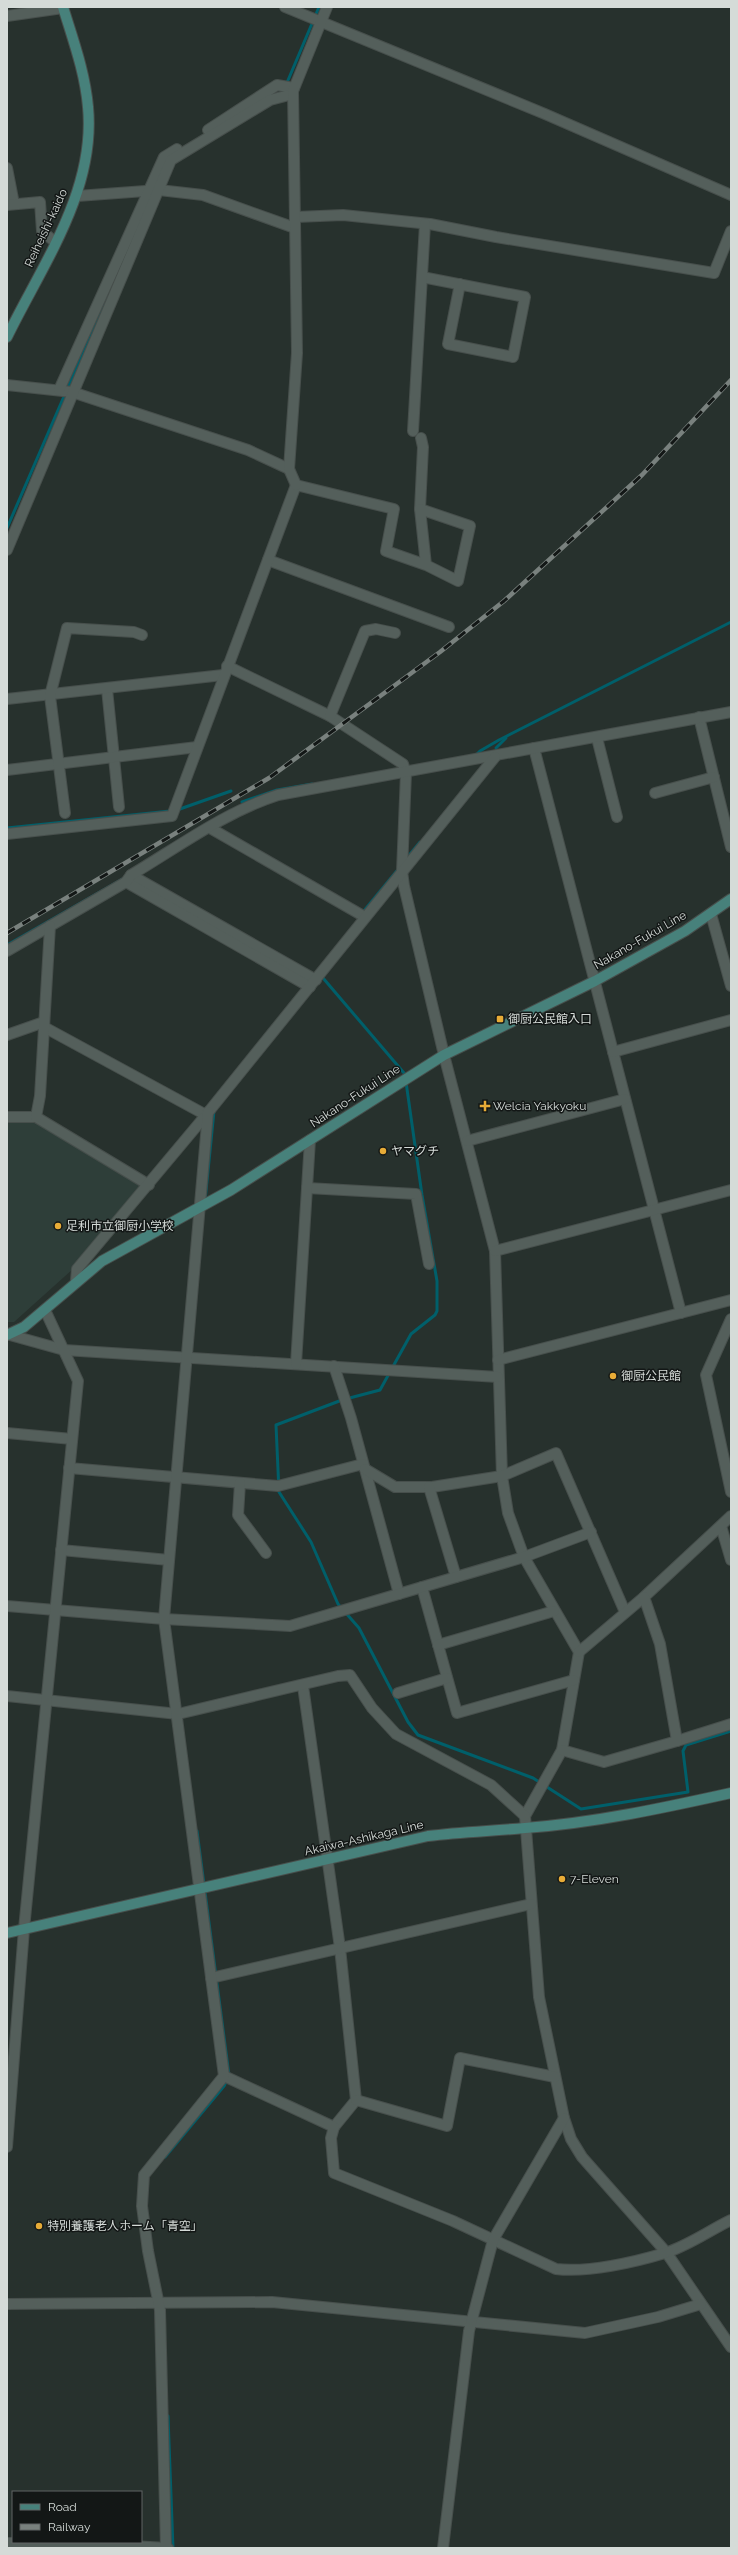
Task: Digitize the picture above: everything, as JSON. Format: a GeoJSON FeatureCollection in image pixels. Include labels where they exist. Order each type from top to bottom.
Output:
{"type":"FeatureCollection","features":[{"type":"Feature","properties":{"kind":"main road","name":"Reiheishi-kaido"},"geometry":{"type":"LineString","coordinates":[[7,338],[77,196],[87,153],[88,107],[81,66],[63,7]]}},
{"type":"Feature","properties":{"kind":"main road","name":"Nakano-Fukui Line"},"geometry":{"type":"LineString","coordinates":[[8,1335],[24,1327],[76,1281],[102,1261],[201,1207],[444,1055],[595,981],[711,914],[731,899]]}},
{"type":"Feature","properties":{"kind":"main road","name":"Akaiwa-Ashikaga Line"},"geometry":{"type":"LineString","coordinates":[[7,1933],[428,1836],[478,1830],[525,1828],[610,1817],[731,1793]]}},
{"type":"Feature","properties":{"kind":"street"},"geometry":{"type":"LineString","coordinates":[[7,16],[63,7]]}},
{"type":"Feature","properties":{"kind":"street"},"geometry":{"type":"LineString","coordinates":[[285,7],[545,114],[731,195]]}},
{"type":"Feature","properties":{"kind":"street"},"geometry":{"type":"LineString","coordinates":[[7,834],[172,816],[225,671],[296,486],[289,469],[297,353],[294,91],[327,7]]}},
{"type":"Feature","properties":{"kind":"street"},"geometry":{"type":"LineString","coordinates":[[7,550],[65,391],[154,190],[171,160],[270,100],[294,91]]}},
{"type":"Feature","properties":{"kind":"street"},"geometry":{"type":"LineString","coordinates":[[7,168],[10,205],[40,202],[42,231],[55,242]]}},
{"type":"Feature","properties":{"kind":"street"},"geometry":{"type":"LineString","coordinates":[[77,196],[154,190],[203,195],[295,228]]}},
{"type":"Feature","properties":{"kind":"street"},"geometry":{"type":"LineString","coordinates":[[296,217],[343,215],[424,224],[714,273],[731,231]]}},
{"type":"Feature","properties":{"kind":"street"},"geometry":{"type":"LineString","coordinates":[[413,431],[424,224]]}},
{"type":"Feature","properties":{"kind":"street"},"geometry":{"type":"LineString","coordinates":[[422,277],[460,284],[525,297],[513,357],[448,344],[460,284]]}},
{"type":"Feature","properties":{"kind":"street"},"geometry":{"type":"LineString","coordinates":[[7,385],[65,391],[248,450],[289,469]]}},
{"type":"Feature","properties":{"kind":"street"},"geometry":{"type":"LineString","coordinates":[[421,438],[423,447],[420,509],[426,565]]}},
{"type":"Feature","properties":{"kind":"street"},"geometry":{"type":"LineString","coordinates":[[296,486],[394,509],[386,552],[426,565],[458,581],[470,526],[420,509]]}},
{"type":"Feature","properties":{"kind":"street"},"geometry":{"type":"LineString","coordinates":[[268,560],[449,627]]}},
{"type":"Feature","properties":{"kind":"street"},"geometry":{"type":"LineString","coordinates":[[65,813],[50,696],[66,628],[134,632],[142,635]]}},
{"type":"Feature","properties":{"kind":"street"},"geometry":{"type":"LineString","coordinates":[[330,716],[365,631],[376,629],[395,633]]}},
{"type":"Feature","properties":{"kind":"street"},"geometry":{"type":"LineString","coordinates":[[7,699],[50,696],[107,689],[225,671],[330,716],[403,764],[406,773],[402,871],[444,1055],[495,1251],[502,1476],[508,1513],[524,1557],[579,1652]]}},
{"type":"Feature","properties":{"kind":"street"},"geometry":{"type":"LineString","coordinates":[[107,689],[119,807]]}},
{"type":"Feature","properties":{"kind":"street"},"geometry":{"type":"LineString","coordinates":[[7,951],[210,828],[264,800],[278,795],[495,757],[534,748],[597,738],[731,712]]}},
{"type":"Feature","properties":{"kind":"street"},"geometry":{"type":"LineString","coordinates":[[699,717],[731,847]]}},
{"type":"Feature","properties":{"kind":"street"},"geometry":{"type":"LineString","coordinates":[[597,738],[617,817]]}},
{"type":"Feature","properties":{"kind":"street"},"geometry":{"type":"LineString","coordinates":[[7,770],[197,747]]}},
{"type":"Feature","properties":{"kind":"street"},"geometry":{"type":"LineString","coordinates":[[534,748],[681,1313]]}},
{"type":"Feature","properties":{"kind":"street"},"geometry":{"type":"LineString","coordinates":[[76,1281],[77,1269],[207,1114],[495,757]]}},
{"type":"Feature","properties":{"kind":"street"},"geometry":{"type":"LineString","coordinates":[[655,793],[714,777]]}},
{"type":"Feature","properties":{"kind":"street"},"geometry":{"type":"LineString","coordinates":[[210,828],[365,917]]}},
{"type":"Feature","properties":{"kind":"street"},"geometry":{"type":"LineString","coordinates":[[128,879],[313,983]]}},
{"type":"Feature","properties":{"kind":"street"},"geometry":{"type":"LineString","coordinates":[[711,914],[731,986]]}},
{"type":"Feature","properties":{"kind":"street"},"geometry":{"type":"LineString","coordinates":[[36,1117],[50,926]]}},
{"type":"Feature","properties":{"kind":"street"},"geometry":{"type":"LineString","coordinates":[[613,1052],[731,1020]]}},
{"type":"Feature","properties":{"kind":"street"},"geometry":{"type":"LineString","coordinates":[[7,1035],[44,1024],[207,1114]]}},
{"type":"Feature","properties":{"kind":"street"},"geometry":{"type":"LineString","coordinates":[[467,1140],[625,1099]]}},
{"type":"Feature","properties":{"kind":"street"},"geometry":{"type":"LineString","coordinates":[[76,2543],[167,2548],[160,2304],[148,2251],[142,2206],[144,2175],[224,2076],[178,1714],[164,1619],[189,1357],[207,1114]]}},
{"type":"Feature","properties":{"kind":"street"},"geometry":{"type":"LineString","coordinates":[[7,1117],[36,1117],[149,1185]]}},
{"type":"Feature","properties":{"kind":"street"},"geometry":{"type":"LineString","coordinates":[[296,1364],[310,1140]]}},
{"type":"Feature","properties":{"kind":"street"},"geometry":{"type":"LineString","coordinates":[[307,1188],[416,1194],[429,1264]]}},
{"type":"Feature","properties":{"kind":"street"},"geometry":{"type":"LineString","coordinates":[[495,1251],[731,1190]]}},
{"type":"Feature","properties":{"kind":"street"},"geometry":{"type":"LineString","coordinates":[[498,1360],[731,1300]]}},
{"type":"Feature","properties":{"kind":"street"},"geometry":{"type":"LineString","coordinates":[[7,2147],[24,1929],[78,1381],[44,1310]]}},
{"type":"Feature","properties":{"kind":"street"},"geometry":{"type":"LineString","coordinates":[[731,1319],[706,1375],[731,1492]]}},
{"type":"Feature","properties":{"kind":"street"},"geometry":{"type":"LineString","coordinates":[[8,1335],[64,1350],[498,1377]]}},
{"type":"Feature","properties":{"kind":"street"},"geometry":{"type":"LineString","coordinates":[[334,1366],[399,1594]]}},
{"type":"Feature","properties":{"kind":"street"},"geometry":{"type":"LineString","coordinates":[[7,1433],[72,1439]]}},
{"type":"Feature","properties":{"kind":"street"},"geometry":{"type":"LineString","coordinates":[[69,1468],[240,1484],[278,1486],[364,1467],[395,1487],[429,1487],[502,1476],[556,1453],[626,1612]]}},
{"type":"Feature","properties":{"kind":"street"},"geometry":{"type":"LineString","coordinates":[[240,1484],[238,1515],[266,1553]]}},
{"type":"Feature","properties":{"kind":"street"},"geometry":{"type":"LineString","coordinates":[[429,1487],[456,1577]]}},
{"type":"Feature","properties":{"kind":"street"},"geometry":{"type":"LineString","coordinates":[[731,1516],[644,1597],[579,1652],[562,1750],[525,1816],[539,1997],[564,2118],[571,2139],[582,2157],[666,2252],[731,2347]]}},
{"type":"Feature","properties":{"kind":"street"},"geometry":{"type":"LineString","coordinates":[[721,1526],[731,1560]]}},
{"type":"Feature","properties":{"kind":"street"},"geometry":{"type":"LineString","coordinates":[[7,1606],[164,1619],[290,1626],[524,1557],[591,1532]]}},
{"type":"Feature","properties":{"kind":"street"},"geometry":{"type":"LineString","coordinates":[[61,1550],[170,1560]]}},
{"type":"Feature","properties":{"kind":"street"},"geometry":{"type":"LineString","coordinates":[[422,1587],[457,1713],[574,1680]]}},
{"type":"Feature","properties":{"kind":"street"},"geometry":{"type":"LineString","coordinates":[[644,1597],[660,1644],[677,1741]]}},
{"type":"Feature","properties":{"kind":"street"},"geometry":{"type":"LineString","coordinates":[[438,1645],[554,1611]]}},
{"type":"Feature","properties":{"kind":"street"},"geometry":{"type":"LineString","coordinates":[[7,1696],[178,1714],[303,1686],[338,1676],[350,1675],[372,1708],[396,1734],[491,1785],[525,1816]]}},
{"type":"Feature","properties":{"kind":"street"},"geometry":{"type":"LineString","coordinates":[[398,1693],[447,1678]]}},
{"type":"Feature","properties":{"kind":"street"},"geometry":{"type":"LineString","coordinates":[[303,1686],[340,1948],[356,2100],[334,2127],[331,2138],[334,2173],[493,2240],[556,2269],[563,2270],[618,2264],[666,2252],[731,2220]]}},
{"type":"Feature","properties":{"kind":"street"},"geometry":{"type":"LineString","coordinates":[[562,1750],[604,1762],[731,1724]]}},
{"type":"Feature","properties":{"kind":"street"},"geometry":{"type":"LineString","coordinates":[[211,1978],[531,1904]]}},
{"type":"Feature","properties":{"kind":"street"},"geometry":{"type":"LineString","coordinates":[[356,2100],[447,2126],[460,2058],[555,2077]]}},
{"type":"Feature","properties":{"kind":"street"},"geometry":{"type":"LineString","coordinates":[[224,2076],[334,2127]]}},
{"type":"Feature","properties":{"kind":"street"},"geometry":{"type":"LineString","coordinates":[[444,2548],[469,2332],[493,2240],[564,2118]]}},
{"type":"Feature","properties":{"kind":"street"},"geometry":{"type":"LineString","coordinates":[[7,2304],[272,2302],[585,2333],[658,2317],[701,2304]]}},
{"type":"Feature","properties":{"kind":"shaded area","name":"足利市立御厨小学校"},"geometry":{"type":"Polygon","coordinates":[[[35,1120],[143,1185],[74,1268],[14,1322],[7,1322],[7,1121],[35,1120]]]}},
{"type":"Feature","properties":{"kind":"waterway"},"geometry":{"type":"LineString","coordinates":[[286,85],[319,7]]}},
{"type":"Feature","properties":{"kind":"waterway"},"geometry":{"type":"LineString","coordinates":[[7,528],[117,274]]}},
{"type":"Feature","properties":{"kind":"waterway"},"geometry":{"type":"LineString","coordinates":[[475,756],[480,751],[499,740],[731,622]]}},
{"type":"Feature","properties":{"kind":"waterway"},"geometry":{"type":"LineString","coordinates":[[496,748],[506,738]]}},
{"type":"Feature","properties":{"kind":"waterway"},"geometry":{"type":"LineString","coordinates":[[242,802],[277,790],[312,784]]}},
{"type":"Feature","properties":{"kind":"waterway"},"geometry":{"type":"LineString","coordinates":[[177,810],[231,791]]}},
{"type":"Feature","properties":{"kind":"waterway"},"geometry":{"type":"LineString","coordinates":[[7,828],[170,811]]}},
{"type":"Feature","properties":{"kind":"waterway"},"geometry":{"type":"LineString","coordinates":[[406,859],[420,842]]}},
{"type":"Feature","properties":{"kind":"waterway"},"geometry":{"type":"LineString","coordinates":[[363,912],[400,867]]}},
{"type":"Feature","properties":{"kind":"waterway"},"geometry":{"type":"LineString","coordinates":[[7,945],[126,877]]}},
{"type":"Feature","properties":{"kind":"waterway"},"geometry":{"type":"LineString","coordinates":[[320,979],[323,978],[404,1073],[405,1077]]}},
{"type":"Feature","properties":{"kind":"waterway"},"geometry":{"type":"LineString","coordinates":[[406,1082],[422,1195],[437,1281],[437,1311],[435,1315],[411,1334],[380,1390],[342,1400],[276,1425],[279,1492],[311,1542],[338,1604],[359,1628],[408,1722],[418,1735],[533,1778],[581,1809],[688,1792],[683,1751],[686,1745],[731,1731]]}},
{"type":"Feature","properties":{"kind":"waterway"},"geometry":{"type":"LineString","coordinates":[[205,1201],[214,1111]]}},
{"type":"Feature","properties":{"kind":"waterway"},"geometry":{"type":"LineString","coordinates":[[197,1831],[229,2075]]}},
{"type":"Feature","properties":{"kind":"waterway"},"geometry":{"type":"LineString","coordinates":[[165,2157],[224,2086],[227,2080]]}},
{"type":"Feature","properties":{"kind":"waterway"},"geometry":{"type":"LineString","coordinates":[[168,2416],[173,2548]]}},
{"type":"Feature","properties":{"kind":"railway"},"geometry":{"type":"LineString","coordinates":[[7,933],[269,778],[440,652],[504,601],[642,475],[731,380]]}},
{"type":"Feature","properties":{"kind":"place","name":"御厨公民館入口"},"geometry":{"type":"Point","coordinates":[500,1019]}},
{"type":"Feature","properties":{"kind":"place","name":"Welcia Yakkyoku"},"geometry":{"type":"Point","coordinates":[485,1106]}},
{"type":"Feature","properties":{"kind":"place","name":"ヤマグチ"},"geometry":{"type":"Point","coordinates":[383,1151]}},
{"type":"Feature","properties":{"kind":"place","name":"足利市立御厨小学校"},"geometry":{"type":"Point","coordinates":[58,1226]}},
{"type":"Feature","properties":{"kind":"place","name":"御厨公民館"},"geometry":{"type":"Point","coordinates":[613,1376]}},
{"type":"Feature","properties":{"kind":"place","name":"7-Eleven"},"geometry":{"type":"Point","coordinates":[562,1879]}},
{"type":"Feature","properties":{"kind":"place","name":"特別養護老人ホーム「青空」"},"geometry":{"type":"Point","coordinates":[39,2226]}}]}
